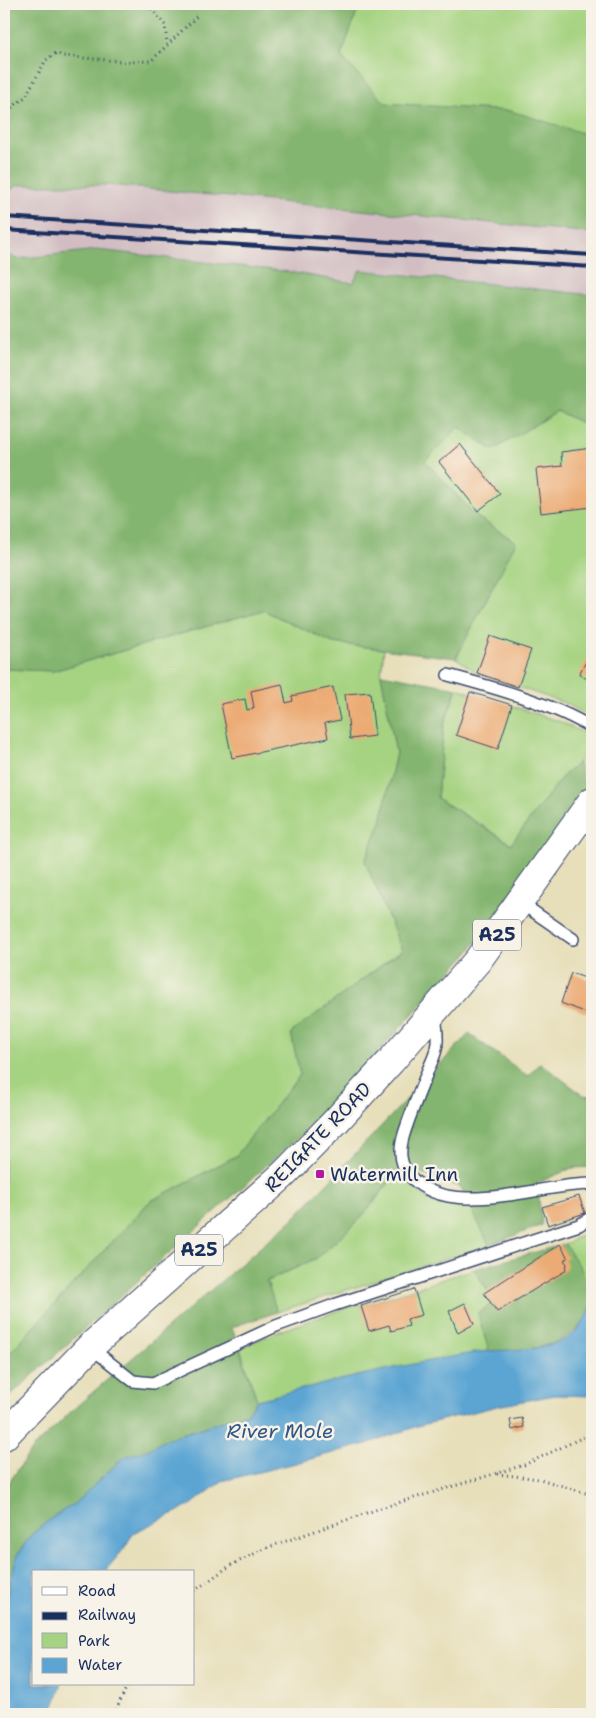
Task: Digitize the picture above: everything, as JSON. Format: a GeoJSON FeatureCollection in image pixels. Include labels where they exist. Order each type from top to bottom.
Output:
{"type":"FeatureCollection","features":[{"type":"Feature","properties":{"kind":"main road","name":"REIGATE ROAD"},"geometry":{"type":"LineString","coordinates":[[4,1436],[90,1347],[283,1176],[336,1121],[478,960],[521,903],[592,801]]}},
{"type":"Feature","properties":{"kind":"lane"},"geometry":{"type":"LineString","coordinates":[[448,675],[532,702],[579,720],[592,728]]}},
{"type":"Feature","properties":{"kind":"lane"},"geometry":{"type":"LineString","coordinates":[[521,903],[573,939]]}},
{"type":"Feature","properties":{"kind":"lane"},"geometry":{"type":"LineString","coordinates":[[435,1010],[437,1048],[404,1136],[400,1158],[411,1178],[418,1186],[433,1193],[458,1197],[519,1195],[561,1186],[592,1184]]}},
{"type":"Feature","properties":{"kind":"lane"},"geometry":{"type":"LineString","coordinates":[[90,1347],[133,1381],[153,1383],[276,1326],[334,1305],[579,1225],[592,1217]]}},
{"type":"Feature","properties":{"kind":"path"},"geometry":{"type":"LineString","coordinates":[[151,4],[151,8],[165,25],[167,44]]}},
{"type":"Feature","properties":{"kind":"path"},"geometry":{"type":"LineString","coordinates":[[4,114],[25,97],[46,60],[56,53],[63,56],[128,62],[150,61],[200,14]]}},
{"type":"Feature","properties":{"kind":"path"},"geometry":{"type":"LineString","coordinates":[[592,752],[587,759],[592,765]]}},
{"type":"Feature","properties":{"kind":"path"},"geometry":{"type":"LineString","coordinates":[[195,1590],[231,1565],[269,1547],[381,1508],[524,1465],[592,1433]]}},
{"type":"Feature","properties":{"kind":"path"},"geometry":{"type":"LineString","coordinates":[[494,1474],[540,1479],[592,1496]]}},
{"type":"Feature","properties":{"kind":"path"},"geometry":{"type":"LineString","coordinates":[[114,1714],[127,1686]]}},
{"type":"Feature","properties":{"kind":"shaded area"},"geometry":{"type":"Polygon","coordinates":[[[592,180],[592,339],[16,259],[4,251],[4,195],[18,185],[592,180]]]}},
{"type":"Feature","properties":{"kind":"green space"},"geometry":{"type":"Polygon","coordinates":[[[4,4],[360,4],[341,56],[385,103],[511,111],[592,136],[592,233],[109,185],[18,185],[4,195],[4,4]]]}},
{"type":"Feature","properties":{"kind":"green space"},"geometry":{"type":"Polygon","coordinates":[[[228,4],[592,4],[592,180],[340,138],[228,4]]]}},
{"type":"Feature","properties":{"kind":"green space"},"geometry":{"type":"Polygon","coordinates":[[[97,250],[283,271],[353,283],[360,270],[592,295],[592,428],[557,411],[493,450],[459,427],[425,461],[477,517],[516,542],[456,658],[333,643],[263,610],[53,671],[4,669],[4,251],[16,259],[97,250]]]}},
{"type":"Feature","properties":{"kind":"green space"},"geometry":{"type":"Polygon","coordinates":[[[557,411],[592,428],[592,718],[567,704],[477,673],[456,658],[516,542],[477,517],[424,462],[459,427],[493,450],[557,411]]]}},
{"type":"Feature","properties":{"kind":"green space"},"geometry":{"type":"Polygon","coordinates":[[[263,610],[333,643],[384,649],[381,674],[396,753],[381,822],[365,861],[402,950],[291,1033],[300,1075],[236,1156],[149,1202],[4,1359],[4,669],[53,671],[263,610]]]}},
{"type":"Feature","properties":{"kind":"green space"},"geometry":{"type":"Polygon","coordinates":[[[381,674],[457,688],[444,725],[437,798],[511,844],[562,777],[579,762],[586,794],[467,954],[314,1123],[4,1401],[4,1359],[149,1202],[236,1156],[300,1075],[291,1033],[402,950],[365,861],[381,822],[396,753],[381,674]]]}},
{"type":"Feature","properties":{"kind":"green space"},"geometry":{"type":"Polygon","coordinates":[[[457,688],[561,722],[592,737],[579,762],[562,777],[512,844],[437,798],[444,725],[457,688]]]}},
{"type":"Feature","properties":{"kind":"green space"},"geometry":{"type":"Polygon","coordinates":[[[469,1034],[528,1076],[540,1063],[583,1095],[592,1096],[592,1167],[572,1168],[537,1183],[542,1225],[489,1245],[461,1187],[425,1175],[404,1164],[358,1221],[317,1258],[267,1281],[277,1312],[232,1327],[257,1400],[248,1413],[169,1438],[147,1451],[124,1457],[74,1504],[53,1517],[32,1534],[17,1555],[4,1607],[4,1490],[32,1449],[77,1406],[292,1220],[469,1034]]]}},
{"type":"Feature","properties":{"kind":"green space"},"geometry":{"type":"Polygon","coordinates":[[[399,1171],[414,1188],[429,1199],[447,1204],[470,1205],[489,1245],[277,1312],[266,1282],[317,1258],[358,1221],[399,1171]]]}},
{"type":"Feature","properties":{"kind":"green space"},"geometry":{"type":"Polygon","coordinates":[[[592,1230],[592,1292],[565,1244],[592,1230]]]}},
{"type":"Feature","properties":{"kind":"green space"},"geometry":{"type":"Polygon","coordinates":[[[565,1244],[584,1274],[593,1295],[588,1314],[580,1326],[570,1335],[545,1346],[531,1349],[489,1351],[478,1314],[494,1301],[474,1269],[565,1244]]]}},
{"type":"Feature","properties":{"kind":"green space"},"geometry":{"type":"Polygon","coordinates":[[[474,1269],[494,1301],[478,1314],[489,1351],[257,1400],[240,1348],[280,1331],[358,1304],[361,1306],[474,1269]]]}},
{"type":"Feature","properties":{"kind":"water","name":"River Mole"},"geometry":{"type":"Polygon","coordinates":[[[592,1306],[592,1396],[555,1395],[497,1406],[418,1426],[366,1444],[222,1481],[191,1505],[133,1533],[124,1549],[106,1570],[32,1570],[32,1686],[61,1686],[51,1714],[4,1714],[4,1607],[17,1555],[32,1534],[53,1517],[74,1504],[124,1457],[147,1450],[169,1438],[248,1413],[257,1400],[365,1374],[446,1358],[484,1352],[542,1347],[564,1340],[573,1334],[584,1321],[592,1306]]]}},
{"type":"Feature","properties":{"kind":"building"},"geometry":{"type":"Polygon","coordinates":[[[460,444],[500,494],[478,511],[439,462],[460,444]]]}},
{"type":"Feature","properties":{"kind":"building"},"geometry":{"type":"Polygon","coordinates":[[[592,448],[592,507],[541,513],[536,469],[562,466],[561,452],[592,448]]]}},
{"type":"Feature","properties":{"kind":"building"},"geometry":{"type":"Polygon","coordinates":[[[490,636],[531,650],[518,687],[477,673],[490,636]]]}},
{"type":"Feature","properties":{"kind":"building"},"geometry":{"type":"Polygon","coordinates":[[[592,651],[592,682],[579,674],[592,651]]]}},
{"type":"Feature","properties":{"kind":"building"},"geometry":{"type":"Polygon","coordinates":[[[282,684],[286,703],[293,701],[292,696],[333,687],[340,720],[325,723],[328,738],[232,758],[221,704],[245,699],[247,710],[254,708],[251,691],[282,684]]]}},
{"type":"Feature","properties":{"kind":"building"},"geometry":{"type":"Polygon","coordinates":[[[370,692],[375,736],[350,739],[345,694],[370,692]]]}},
{"type":"Feature","properties":{"kind":"building"},"geometry":{"type":"Polygon","coordinates":[[[470,692],[512,705],[498,749],[456,735],[470,692]]]}},
{"type":"Feature","properties":{"kind":"building"},"geometry":{"type":"Polygon","coordinates":[[[571,973],[591,980],[592,977],[592,1015],[561,1003],[571,973]]]}},
{"type":"Feature","properties":{"kind":"building"},"geometry":{"type":"Polygon","coordinates":[[[579,1196],[585,1213],[548,1225],[542,1207],[579,1196]]]}},
{"type":"Feature","properties":{"kind":"building"},"geometry":{"type":"Polygon","coordinates":[[[560,1244],[568,1258],[564,1260],[567,1264],[565,1271],[497,1312],[484,1293],[560,1244]]]}},
{"type":"Feature","properties":{"kind":"building"},"geometry":{"type":"Polygon","coordinates":[[[414,1289],[422,1315],[407,1319],[409,1326],[391,1331],[389,1325],[369,1331],[361,1306],[414,1289]]]}},
{"type":"Feature","properties":{"kind":"building"},"geometry":{"type":"Polygon","coordinates":[[[465,1303],[474,1324],[458,1333],[449,1311],[465,1303]]]}},
{"type":"Feature","properties":{"kind":"building"},"geometry":{"type":"Polygon","coordinates":[[[522,1418],[524,1427],[512,1430],[510,1420],[522,1418]]]}},
{"type":"Feature","properties":{"kind":"railway"},"geometry":{"type":"LineString","coordinates":[[4,217],[592,255]]}},
{"type":"Feature","properties":{"kind":"railway"},"geometry":{"type":"LineString","coordinates":[[4,230],[592,267]]}},
{"type":"Feature","properties":{"kind":"place","name":"Watermill Inn"},"geometry":{"type":"Point","coordinates":[320,1174]}}]}
